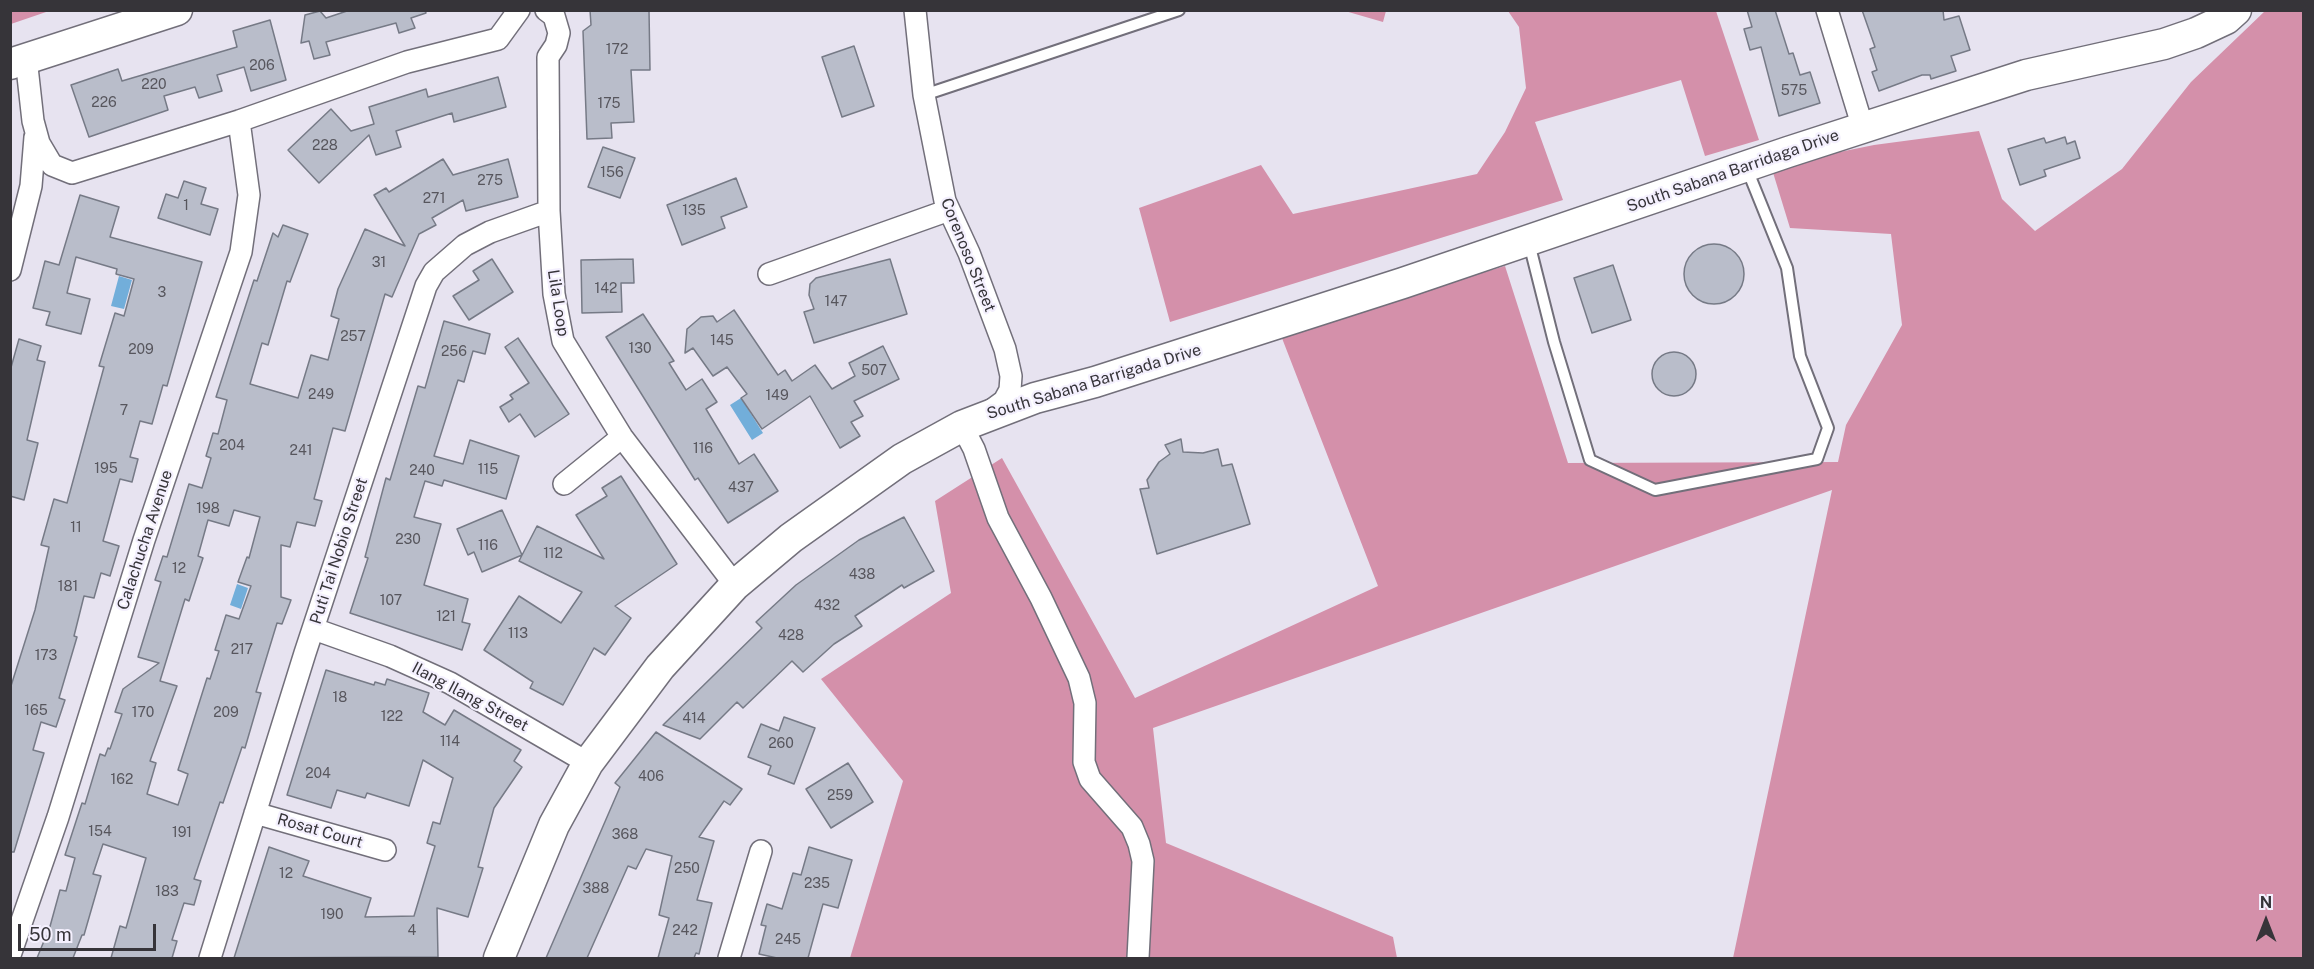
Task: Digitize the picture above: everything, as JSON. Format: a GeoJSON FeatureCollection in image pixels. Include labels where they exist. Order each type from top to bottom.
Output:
{"type":"FeatureCollection","features":[{"type":"Feature","properties":{"kind":"main road"},"geometry":{"type":"LineString","coordinates":[[18,61],[177,10]]}},
{"type":"Feature","properties":{"kind":"main road","name":"South Sabana Barridaga Drive"},"geometry":{"type":"LineString","coordinates":[[1231,339],[1746,166],[2026,75],[2164,44],[2226,19],[2235,10]]}},
{"type":"Feature","properties":{"kind":"main road","name":"South Sabana Barrigada Drive"},"geometry":{"type":"LineString","coordinates":[[499,958],[554,825],[588,763],[660,667],[735,585],[791,538],[902,459],[973,421],[1231,339]]}},
{"type":"Feature","properties":{"kind":"street"},"geometry":{"type":"LineString","coordinates":[[18,61],[39,143],[52,165],[72,173],[94,169],[239,121],[407,62],[498,39],[519,10]]}},
{"type":"Feature","properties":{"kind":"street","name":"Lila Loop"},"geometry":{"type":"LineString","coordinates":[[546,10],[557,22],[559,33],[556,45],[548,57],[549,211],[555,294],[563,341],[622,437],[735,585]]}},
{"type":"Feature","properties":{"kind":"street","name":"Corenoso Street"},"geometry":{"type":"LineString","coordinates":[[915,10],[924,95],[945,201],[1001,338],[1011,376],[1010,390],[1004,401],[973,421]]}},
{"type":"Feature","properties":{"kind":"street"},"geometry":{"type":"LineString","coordinates":[[1827,10],[1863,128]]}},
{"type":"Feature","properties":{"kind":"street"},"geometry":{"type":"LineString","coordinates":[[10,270],[31,186],[36,148],[33,121]]}},
{"type":"Feature","properties":{"kind":"street","name":"Calachucha Avenue"},"geometry":{"type":"LineString","coordinates":[[10,955],[58,817],[135,568],[241,252],[249,195],[239,121]]}},
{"type":"Feature","properties":{"kind":"street"},"geometry":{"type":"LineString","coordinates":[[770,274],[949,210]]}},
{"type":"Feature","properties":{"kind":"street","name":"Puti Tai Nobio Street"},"geometry":{"type":"LineString","coordinates":[[210,958],[314,629],[430,279],[444,262],[481,236],[549,211]]}},
{"type":"Feature","properties":{"kind":"street"},"geometry":{"type":"LineString","coordinates":[[973,421],[974,449],[998,518],[1080,678],[1084,703],[1084,762],[1090,779],[1132,827],[1139,844],[1143,861],[1138,958]]}},
{"type":"Feature","properties":{"kind":"street"},"geometry":{"type":"LineString","coordinates":[[564,484],[622,437]]}},
{"type":"Feature","properties":{"kind":"street","name":"Ilang Ilang Street"},"geometry":{"type":"LineString","coordinates":[[314,629],[390,656],[450,682],[588,763]]}},
{"type":"Feature","properties":{"kind":"street","name":"Rosat Court"},"geometry":{"type":"LineString","coordinates":[[255,813],[385,850]]}},
{"type":"Feature","properties":{"kind":"street"},"geometry":{"type":"LineString","coordinates":[[729,958],[760,851]]}},
{"type":"Feature","properties":{"kind":"lane"},"geometry":{"type":"LineString","coordinates":[[924,95],[1179,10]]}},
{"type":"Feature","properties":{"kind":"lane"},"geometry":{"type":"LineString","coordinates":[[1528,240],[1554,342],[1590,460],[1654,490],[1817,459],[1827,428],[1800,356],[1787,268],[1746,166]]}},
{"type":"Feature","properties":{"kind":"shaded area"},"geometry":{"type":"Polygon","coordinates":[[[11,10],[49,10],[49,11],[11,24],[11,10]]]}},
{"type":"Feature","properties":{"kind":"shaded area"},"geometry":{"type":"Polygon","coordinates":[[[1386,10],[1383,22],[1345,11],[1386,10]]]}},
{"type":"Feature","properties":{"kind":"shaded area"},"geometry":{"type":"Polygon","coordinates":[[[1508,11],[1716,11],[1759,140],[1705,156],[1681,80],[1535,122],[1563,200],[1170,322],[1139,208],[1261,165],[1293,214],[1477,174],[1505,132],[1526,88],[1519,27],[1508,11]]]}},
{"type":"Feature","properties":{"kind":"shaded area"},"geometry":{"type":"Polygon","coordinates":[[[2265,11],[2303,12],[2303,958],[1733,958],[1832,490],[1153,728],[1166,843],[1393,937],[1397,958],[850,958],[903,781],[821,679],[951,593],[935,501],[1002,458],[1135,698],[1378,586],[1280,333],[1505,266],[1568,463],[1838,462],[1846,425],[1902,325],[1891,234],[1790,228],[1771,166],[1874,145],[1979,131],[2002,199],[2035,231],[2122,169],[2191,82],[2265,11]]]}},
{"type":"Feature","properties":{"kind":"water"},"geometry":{"type":"Polygon","coordinates":[[[119,276],[132,280],[124,309],[111,306],[119,276]]]}},
{"type":"Feature","properties":{"kind":"water"},"geometry":{"type":"Polygon","coordinates":[[[741,398],[763,433],[752,440],[730,405],[741,398]]]}},
{"type":"Feature","properties":{"kind":"water"},"geometry":{"type":"Polygon","coordinates":[[[237,584],[248,588],[241,609],[230,605],[237,584]]]}},
{"type":"Feature","properties":{"kind":"building"},"geometry":{"type":"Polygon","coordinates":[[[350,10],[425,10],[426,13],[411,18],[415,28],[399,33],[396,23],[326,42],[330,55],[314,59],[309,41],[301,43],[305,15],[320,11],[326,18],[350,10]]]}},
{"type":"Feature","properties":{"kind":"building"},"geometry":{"type":"Polygon","coordinates":[[[590,10],[649,10],[650,70],[631,70],[634,122],[611,123],[612,138],[587,139],[583,31],[591,25],[590,10]]]}},
{"type":"Feature","properties":{"kind":"building"},"geometry":{"type":"Polygon","coordinates":[[[1747,10],[1775,10],[1789,54],[1793,53],[1800,75],[1810,72],[1820,103],[1779,116],[1761,47],[1750,50],[1744,29],[1752,27],[1747,10]]]}},
{"type":"Feature","properties":{"kind":"building"},"geometry":{"type":"Polygon","coordinates":[[[1862,10],[1943,10],[1944,20],[1959,16],[1970,50],[1951,56],[1956,71],[1931,79],[1930,75],[1922,75],[1879,91],[1872,72],[1877,70],[1870,49],[1875,47],[1862,10]]]}},
{"type":"Feature","properties":{"kind":"building"},"geometry":{"type":"Polygon","coordinates":[[[270,20],[286,80],[251,91],[244,67],[217,75],[222,91],[199,98],[195,87],[164,96],[168,110],[89,137],[71,85],[118,69],[122,81],[237,47],[233,31],[270,20]]]}},
{"type":"Feature","properties":{"kind":"building"},"geometry":{"type":"Polygon","coordinates":[[[854,46],[874,106],[842,117],[822,57],[854,46]]]}},
{"type":"Feature","properties":{"kind":"building"},"geometry":{"type":"Polygon","coordinates":[[[498,77],[506,107],[454,122],[452,113],[396,131],[401,147],[376,155],[369,135],[319,183],[288,150],[331,109],[351,131],[374,124],[369,107],[426,89],[428,97],[498,77]]]}},
{"type":"Feature","properties":{"kind":"building"},"geometry":{"type":"Polygon","coordinates":[[[2065,137],[2067,144],[2075,141],[2080,158],[2044,170],[2046,176],[2020,185],[2008,149],[2044,138],[2046,143],[2065,137]]]}},
{"type":"Feature","properties":{"kind":"building"},"geometry":{"type":"Polygon","coordinates":[[[603,147],[635,158],[620,198],[588,187],[603,147]]]}},
{"type":"Feature","properties":{"kind":"building"},"geometry":{"type":"Polygon","coordinates":[[[443,159],[453,175],[508,159],[518,197],[466,211],[463,200],[432,218],[436,225],[419,234],[392,297],[385,294],[345,431],[333,428],[314,499],[322,501],[315,526],[297,522],[290,547],[281,545],[281,597],[291,600],[282,624],[277,623],[256,692],[261,693],[245,748],[242,747],[223,803],[220,802],[194,879],[201,881],[194,905],[184,903],[172,940],[177,941],[172,958],[111,958],[120,926],[126,928],[146,858],[103,844],[93,874],[101,876],[84,935],[82,935],[73,958],[37,958],[46,941],[60,890],[66,891],[75,858],[65,855],[82,803],[85,804],[100,754],[105,756],[108,748],[110,749],[122,714],[115,712],[123,689],[159,663],[138,657],[161,582],[155,580],[163,556],[167,557],[189,484],[202,488],[211,458],[206,456],[213,433],[218,434],[227,400],[216,397],[254,280],[257,281],[273,233],[278,237],[283,225],[308,234],[290,282],[287,281],[268,345],[262,343],[250,384],[298,398],[311,355],[328,360],[339,319],[331,316],[338,289],[365,229],[405,246],[374,195],[386,188],[389,192],[443,159]],[[234,510],[229,526],[208,520],[198,556],[203,558],[189,601],[185,599],[160,681],[177,686],[150,761],[156,763],[147,794],[178,805],[188,774],[178,770],[207,678],[210,679],[219,651],[215,650],[226,615],[239,619],[251,586],[238,582],[247,557],[249,558],[260,517],[234,510]]]}},
{"type":"Feature","properties":{"kind":"building"},"geometry":{"type":"Polygon","coordinates":[[[736,178],[747,207],[721,217],[725,228],[682,245],[667,205],[736,178]]]}},
{"type":"Feature","properties":{"kind":"building"},"geometry":{"type":"Polygon","coordinates":[[[184,181],[206,188],[201,204],[218,209],[210,235],[158,218],[166,194],[178,198],[184,181]]]}},
{"type":"Feature","properties":{"kind":"building"},"geometry":{"type":"Polygon","coordinates":[[[80,195],[119,207],[110,237],[202,262],[167,386],[163,385],[152,424],[140,421],[130,457],[138,459],[132,482],[120,479],[103,541],[119,546],[110,576],[101,573],[94,598],[84,596],[74,636],[77,637],[59,698],[65,700],[56,727],[41,722],[33,750],[44,753],[14,852],[10,852],[10,689],[35,610],[49,547],[41,545],[54,499],[67,503],[104,367],[99,366],[115,313],[124,316],[134,279],[116,274],[117,269],[76,257],[67,293],[90,299],[81,334],[46,325],[50,312],[33,308],[45,261],[59,265],[80,195]]]}},
{"type":"Feature","properties":{"kind":"building"},"geometry":{"type":"Polygon","coordinates":[[[1708,244],[1720,244],[1731,249],[1739,257],[1744,274],[1742,286],[1731,299],[1720,304],[1708,304],[1697,299],[1689,291],[1684,280],[1684,268],[1689,257],[1697,249],[1708,244]]]}},
{"type":"Feature","properties":{"kind":"building"},"geometry":{"type":"Polygon","coordinates":[[[492,259],[513,292],[469,320],[453,296],[479,280],[473,271],[492,259]]]}},
{"type":"Feature","properties":{"kind":"building"},"geometry":{"type":"Polygon","coordinates":[[[633,259],[634,283],[621,283],[622,312],[582,313],[581,260],[633,259]]]}},
{"type":"Feature","properties":{"kind":"building"},"geometry":{"type":"Polygon","coordinates":[[[890,259],[907,314],[814,343],[804,312],[814,309],[809,295],[810,284],[816,278],[890,259]]]}},
{"type":"Feature","properties":{"kind":"building"},"geometry":{"type":"Polygon","coordinates":[[[1613,265],[1631,320],[1592,333],[1574,278],[1613,265]]]}},
{"type":"Feature","properties":{"kind":"building"},"geometry":{"type":"Polygon","coordinates":[[[734,310],[778,375],[785,370],[792,381],[815,365],[832,389],[855,376],[849,363],[883,346],[899,379],[854,401],[863,416],[851,422],[860,436],[840,448],[810,396],[762,429],[741,398],[747,394],[727,367],[713,376],[693,348],[685,353],[687,329],[701,317],[713,316],[717,322],[734,310]]]}},
{"type":"Feature","properties":{"kind":"building"},"geometry":{"type":"Polygon","coordinates":[[[643,314],[674,361],[669,363],[686,390],[702,379],[717,402],[706,409],[739,464],[754,454],[778,491],[728,523],[698,478],[695,480],[606,337],[643,314]]]}},
{"type":"Feature","properties":{"kind":"building"},"geometry":{"type":"Polygon","coordinates":[[[444,321],[490,334],[485,354],[473,351],[464,382],[458,380],[434,456],[463,464],[470,440],[519,456],[506,499],[444,480],[442,486],[425,481],[414,517],[441,524],[424,585],[468,599],[462,622],[470,624],[462,650],[350,613],[368,558],[365,557],[386,478],[390,480],[418,386],[425,388],[444,321]]]}},
{"type":"Feature","properties":{"kind":"building"},"geometry":{"type":"Polygon","coordinates":[[[518,338],[569,414],[535,437],[520,414],[509,422],[500,407],[513,399],[510,395],[529,383],[505,347],[518,338]]]}},
{"type":"Feature","properties":{"kind":"building"},"geometry":{"type":"Polygon","coordinates":[[[19,339],[41,346],[37,360],[45,362],[27,440],[38,443],[24,500],[10,496],[10,371],[19,339]]]}},
{"type":"Feature","properties":{"kind":"building"},"geometry":{"type":"Polygon","coordinates":[[[1674,352],[1690,358],[1696,374],[1690,390],[1674,396],[1658,390],[1652,374],[1658,358],[1674,352]]]}},
{"type":"Feature","properties":{"kind":"building"},"geometry":{"type":"Polygon","coordinates":[[[1181,439],[1183,452],[1203,453],[1218,449],[1222,466],[1232,464],[1250,524],[1157,554],[1140,489],[1149,488],[1147,480],[1159,462],[1170,454],[1165,445],[1181,439]]]}},
{"type":"Feature","properties":{"kind":"building"},"geometry":{"type":"Polygon","coordinates":[[[621,476],[677,564],[615,606],[631,618],[605,655],[594,648],[563,705],[530,688],[533,682],[484,650],[519,596],[561,623],[582,592],[519,561],[537,526],[604,559],[576,515],[607,496],[602,488],[621,476]]]}},
{"type":"Feature","properties":{"kind":"building"},"geometry":{"type":"Polygon","coordinates":[[[502,510],[522,555],[482,572],[474,552],[468,555],[457,529],[502,510]]]}},
{"type":"Feature","properties":{"kind":"building"},"geometry":{"type":"Polygon","coordinates":[[[904,517],[934,571],[904,588],[902,585],[855,616],[862,626],[834,644],[803,672],[792,661],[743,708],[737,702],[700,739],[663,725],[762,628],[756,622],[796,585],[859,540],[904,517]]]}},
{"type":"Feature","properties":{"kind":"building"},"geometry":{"type":"Polygon","coordinates":[[[326,670],[374,685],[375,682],[385,685],[387,679],[429,693],[423,712],[445,725],[454,710],[521,750],[514,761],[522,767],[494,808],[478,867],[483,868],[468,917],[437,908],[438,957],[234,958],[269,847],[309,861],[303,876],[371,898],[365,917],[414,916],[435,846],[427,843],[433,822],[440,824],[453,778],[423,760],[409,806],[367,793],[365,798],[337,790],[331,808],[287,795],[326,670]]]}},
{"type":"Feature","properties":{"kind":"building"},"geometry":{"type":"Polygon","coordinates":[[[784,717],[815,728],[794,784],[768,774],[771,766],[748,757],[761,724],[779,731],[784,717]]]}},
{"type":"Feature","properties":{"kind":"building"},"geometry":{"type":"Polygon","coordinates":[[[656,732],[742,789],[730,805],[724,801],[699,837],[714,841],[697,900],[712,903],[699,954],[696,953],[694,958],[658,958],[669,918],[659,915],[672,856],[646,849],[636,869],[628,866],[587,958],[546,958],[620,787],[615,783],[656,732]]]}},
{"type":"Feature","properties":{"kind":"building"},"geometry":{"type":"Polygon","coordinates":[[[848,763],[873,802],[831,828],[806,789],[848,763]]]}},
{"type":"Feature","properties":{"kind":"building"},"geometry":{"type":"Polygon","coordinates":[[[809,847],[852,860],[838,908],[823,904],[808,958],[777,958],[759,954],[766,926],[761,925],[767,904],[782,909],[793,873],[801,875],[809,847]]]}}]}
